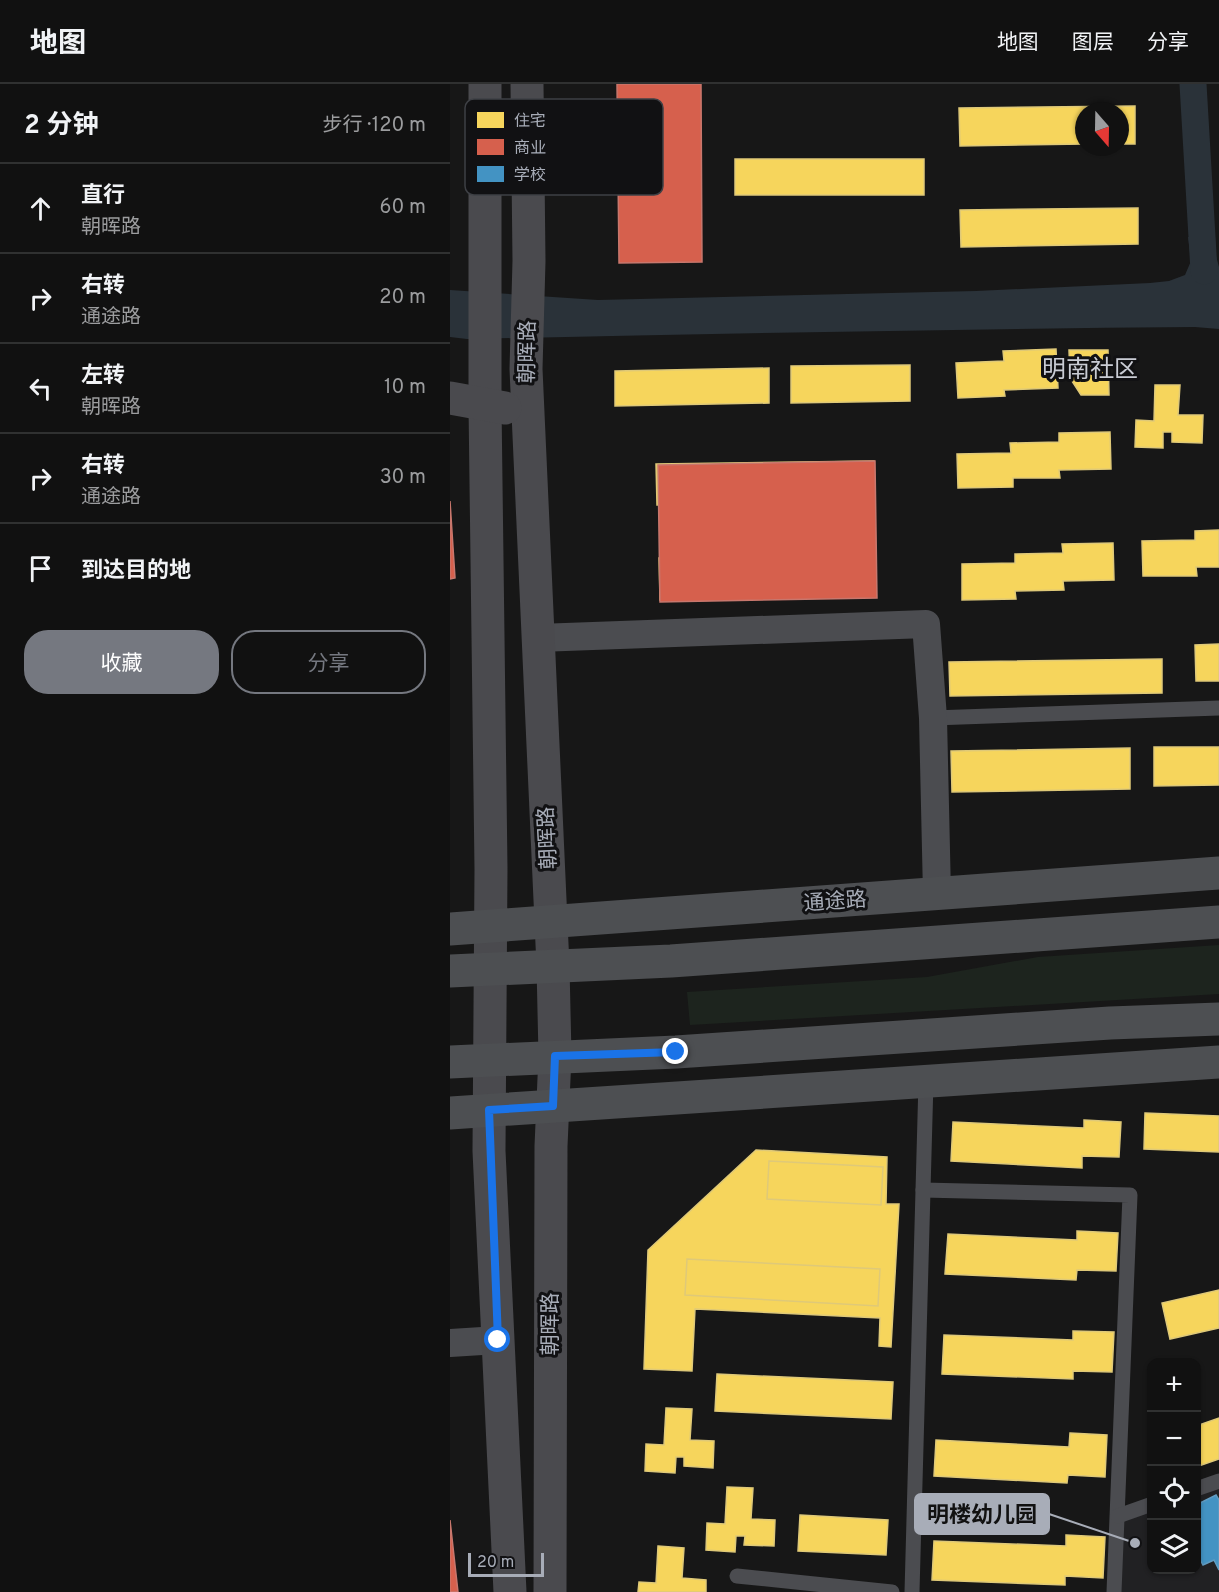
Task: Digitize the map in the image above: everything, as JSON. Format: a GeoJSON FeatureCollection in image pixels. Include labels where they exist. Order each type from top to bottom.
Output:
{"type":"FeatureCollection","features":[{"type":"Feature","properties":{"kind":"main road","name":"朝晖路"},"geometry":{"type":"LineString","coordinates":[[527,84],[527,99]]}},
{"type":"Feature","properties":{"kind":"main road","name":"朝晖路"},"geometry":{"type":"LineString","coordinates":[[485,195],[491,869],[489,1110],[510,1592]]}},
{"type":"Feature","properties":{"kind":"main road","name":"朝晖路"},"geometry":{"type":"LineString","coordinates":[[528,195],[526,369],[555,1056],[551,1146],[550,1592]]}},
{"type":"Feature","properties":{"kind":"main road"},"geometry":{"type":"LineString","coordinates":[[450,398],[485,392],[528,412]]}},
{"type":"Feature","properties":{"kind":"main road","name":"通途路"},"geometry":{"type":"LineString","coordinates":[[450,929],[1219,873]]}},
{"type":"Feature","properties":{"kind":"main road"},"geometry":{"type":"LineString","coordinates":[[450,971],[683,960],[1219,922]]}},
{"type":"Feature","properties":{"kind":"main road"},"geometry":{"type":"LineString","coordinates":[[450,1062],[676,1052],[1110,1023],[1219,1019]]}},
{"type":"Feature","properties":{"kind":"main road"},"geometry":{"type":"LineString","coordinates":[[450,1113],[1219,1062]]}},
{"type":"Feature","properties":{"kind":"street"},"geometry":{"type":"LineString","coordinates":[[538,638],[926,624],[933,718],[937,894]]}},
{"type":"Feature","properties":{"kind":"street"},"geometry":{"type":"LineString","coordinates":[[450,1343],[498,1340]]}},
{"type":"Feature","properties":{"kind":"lane"},"geometry":{"type":"LineString","coordinates":[[933,718],[1219,708]]}},
{"type":"Feature","properties":{"kind":"lane"},"geometry":{"type":"LineString","coordinates":[[912,1592],[926,1081]]}},
{"type":"Feature","properties":{"kind":"lane"},"geometry":{"type":"LineString","coordinates":[[923,1190],[1130,1195],[1114,1592]]}},
{"type":"Feature","properties":{"kind":"lane"},"geometry":{"type":"LineString","coordinates":[[1201,1488],[1219,1481]]}},
{"type":"Feature","properties":{"kind":"lane"},"geometry":{"type":"LineString","coordinates":[[1118,1516],[1147,1506]]}},
{"type":"Feature","properties":{"kind":"lane"},"geometry":{"type":"LineString","coordinates":[[737,1576],[892,1592]]}},
{"type":"Feature","properties":{"kind":"shaded area"},"geometry":{"type":"Polygon","coordinates":[[[1215,236],[1219,267],[1219,329],[1195,327],[467,339],[450,337],[450,290],[598,300],[976,291],[1150,283],[1169,281],[1185,275],[1191,261],[1188,237],[1215,236]]]}},
{"type":"Feature","properties":{"kind":"shaded area"},"geometry":{"type":"Polygon","coordinates":[[[1219,945],[1219,994],[690,1025],[687,992],[927,977],[1038,957],[1219,945]]]}},
{"type":"Feature","properties":{"kind":"shaded area"},"geometry":{"type":"Polygon","coordinates":[[[1219,1483],[1219,1592],[1118,1592],[1119,1517],[1147,1507],[1147,1574],[1201,1574],[1201,1489],[1219,1483]]]}},
{"type":"Feature","properties":{"kind":"building: 住宅"},"geometry":{"type":"Polygon","coordinates":[[[645,84],[666,84],[666,112],[691,113],[690,135],[663,135],[663,99],[645,99],[645,84]]]}},
{"type":"Feature","properties":{"kind":"building: 住宅"},"geometry":{"type":"Polygon","coordinates":[[[1129,106],[1135,106],[1135,144],[1129,144],[1129,106]]]}},
{"type":"Feature","properties":{"kind":"building: 住宅"},"geometry":{"type":"Polygon","coordinates":[[[1075,107],[1075,144],[960,146],[959,108],[1075,107]]]}},
{"type":"Feature","properties":{"kind":"building: 住宅"},"geometry":{"type":"Polygon","coordinates":[[[735,159],[924,159],[924,195],[735,195],[735,159]]]}},
{"type":"Feature","properties":{"kind":"building: 住宅"},"geometry":{"type":"Polygon","coordinates":[[[646,200],[667,200],[666,229],[692,230],[691,252],[621,251],[622,229],[646,229],[646,200]]]}},
{"type":"Feature","properties":{"kind":"building: 住宅"},"geometry":{"type":"Polygon","coordinates":[[[1138,208],[1138,244],[961,247],[960,210],[1138,208]]]}},
{"type":"Feature","properties":{"kind":"building: 住宅"},"geometry":{"type":"Polygon","coordinates":[[[1056,349],[1058,388],[1004,390],[1005,396],[958,398],[956,363],[1004,361],[1003,351],[1056,349]]]}},
{"type":"Feature","properties":{"kind":"building: 住宅"},"geometry":{"type":"Polygon","coordinates":[[[1069,350],[1108,350],[1109,395],[1081,395],[1070,378],[1069,350]]]}},
{"type":"Feature","properties":{"kind":"building: 住宅"},"geometry":{"type":"Polygon","coordinates":[[[910,365],[910,401],[791,403],[791,366],[910,365]]]}},
{"type":"Feature","properties":{"kind":"building: 住宅"},"geometry":{"type":"Polygon","coordinates":[[[769,368],[769,403],[615,406],[615,371],[769,368]]]}},
{"type":"Feature","properties":{"kind":"building: 住宅"},"geometry":{"type":"Polygon","coordinates":[[[1155,385],[1180,385],[1178,415],[1203,415],[1202,443],[1172,442],[1172,432],[1163,432],[1163,448],[1135,447],[1136,420],[1154,421],[1155,385]]]}},
{"type":"Feature","properties":{"kind":"building: 住宅"},"geometry":{"type":"Polygon","coordinates":[[[1110,432],[1111,469],[1059,470],[1060,478],[1013,478],[1013,487],[958,488],[957,454],[1011,453],[1010,443],[1059,442],[1059,433],[1110,432]]]}},
{"type":"Feature","properties":{"kind":"building: 住宅"},"geometry":{"type":"Polygon","coordinates":[[[874,461],[874,502],[657,505],[656,464],[874,461]]]}},
{"type":"Feature","properties":{"kind":"building: 住宅"},"geometry":{"type":"Polygon","coordinates":[[[1219,530],[1219,567],[1196,567],[1197,576],[1143,576],[1142,541],[1195,540],[1195,531],[1219,530]]]}},
{"type":"Feature","properties":{"kind":"building: 住宅"},"geometry":{"type":"Polygon","coordinates":[[[1113,543],[1114,580],[1063,581],[1064,590],[1015,591],[1016,599],[962,600],[962,564],[1015,563],[1015,554],[1063,553],[1062,544],[1113,543]]]}},
{"type":"Feature","properties":{"kind":"building: 住宅"},"geometry":{"type":"Polygon","coordinates":[[[875,553],[876,596],[660,600],[659,558],[875,553]]]}},
{"type":"Feature","properties":{"kind":"building: 住宅"},"geometry":{"type":"Polygon","coordinates":[[[1219,644],[1219,681],[1196,681],[1195,645],[1219,644]]]}},
{"type":"Feature","properties":{"kind":"building: 住宅"},"geometry":{"type":"Polygon","coordinates":[[[1162,659],[1162,693],[950,696],[949,662],[1162,659]]]}},
{"type":"Feature","properties":{"kind":"building: 住宅"},"geometry":{"type":"Polygon","coordinates":[[[1154,747],[1219,747],[1219,785],[1154,786],[1154,747]]]}},
{"type":"Feature","properties":{"kind":"building: 住宅"},"geometry":{"type":"Polygon","coordinates":[[[1130,748],[1130,789],[952,792],[951,751],[1130,748]]]}},
{"type":"Feature","properties":{"kind":"building: 住宅"},"geometry":{"type":"Polygon","coordinates":[[[1145,1113],[1219,1116],[1219,1152],[1144,1149],[1145,1113]]]}},
{"type":"Feature","properties":{"kind":"building: 住宅"},"geometry":{"type":"Polygon","coordinates":[[[1084,1120],[1121,1122],[1119,1157],[1082,1156],[1082,1168],[951,1161],[953,1122],[1084,1128],[1084,1120]]]}},
{"type":"Feature","properties":{"kind":"building: 住宅"},"geometry":{"type":"Polygon","coordinates":[[[756,1150],[887,1157],[886,1204],[899,1204],[891,1347],[879,1346],[880,1318],[695,1309],[692,1371],[644,1369],[648,1250],[756,1150]]]}},
{"type":"Feature","properties":{"kind":"building: 住宅"},"geometry":{"type":"Polygon","coordinates":[[[769,1161],[883,1167],[881,1205],[767,1199],[769,1161]]]}},
{"type":"Feature","properties":{"kind":"building: 住宅"},"geometry":{"type":"Polygon","coordinates":[[[1077,1231],[1118,1233],[1116,1271],[1077,1270],[1076,1280],[945,1274],[948,1234],[1077,1240],[1077,1231]]]}},
{"type":"Feature","properties":{"kind":"building: 住宅"},"geometry":{"type":"Polygon","coordinates":[[[687,1259],[880,1269],[878,1306],[685,1295],[687,1259]]]}},
{"type":"Feature","properties":{"kind":"building: 住宅"},"geometry":{"type":"Polygon","coordinates":[[[1219,1290],[1219,1328],[1170,1339],[1162,1303],[1219,1290]]]}},
{"type":"Feature","properties":{"kind":"building: 住宅"},"geometry":{"type":"Polygon","coordinates":[[[1073,1331],[1114,1332],[1112,1372],[1073,1371],[1073,1379],[942,1374],[944,1335],[1073,1340],[1073,1331]]]}},
{"type":"Feature","properties":{"kind":"building: 住宅"},"geometry":{"type":"Polygon","coordinates":[[[717,1374],[893,1382],[891,1419],[715,1411],[717,1374]]]}},
{"type":"Feature","properties":{"kind":"building: 住宅"},"geometry":{"type":"Polygon","coordinates":[[[666,1408],[692,1409],[690,1440],[714,1441],[713,1468],[684,1466],[684,1457],[676,1457],[675,1473],[645,1471],[646,1444],[664,1445],[666,1408]]]}},
{"type":"Feature","properties":{"kind":"building: 住宅"},"geometry":{"type":"Polygon","coordinates":[[[1219,1418],[1219,1459],[1201,1465],[1201,1424],[1219,1418]]]}},
{"type":"Feature","properties":{"kind":"building: 住宅"},"geometry":{"type":"Polygon","coordinates":[[[1070,1433],[1107,1435],[1105,1477],[1068,1475],[1067,1483],[934,1476],[936,1440],[1069,1447],[1070,1433]]]}},
{"type":"Feature","properties":{"kind":"building: 住宅"},"geometry":{"type":"Polygon","coordinates":[[[727,1487],[753,1488],[751,1519],[775,1520],[774,1546],[744,1545],[745,1536],[736,1536],[735,1552],[706,1550],[707,1523],[725,1524],[727,1487]]]}},
{"type":"Feature","properties":{"kind":"building: 住宅"},"geometry":{"type":"Polygon","coordinates":[[[800,1515],[888,1520],[886,1555],[798,1551],[800,1515]]]}},
{"type":"Feature","properties":{"kind":"building: 住宅"},"geometry":{"type":"Polygon","coordinates":[[[1066,1535],[1105,1537],[1103,1578],[1065,1576],[1065,1585],[932,1580],[934,1541],[1066,1546],[1066,1535]]]}},
{"type":"Feature","properties":{"kind":"building: 住宅"},"geometry":{"type":"Polygon","coordinates":[[[658,1546],[684,1548],[682,1578],[706,1580],[706,1592],[638,1592],[639,1582],[656,1583],[658,1546]]]}},
{"type":"Feature","properties":{"kind":"building: 商业"},"geometry":{"type":"Polygon","coordinates":[[[617,84],[701,84],[702,262],[619,263],[618,195],[663,195],[663,99],[617,99],[617,84]]]}},
{"type":"Feature","properties":{"kind":"building: 商业"},"geometry":{"type":"Polygon","coordinates":[[[875,461],[877,598],[660,602],[658,465],[875,461]]]}},
{"type":"Feature","properties":{"kind":"building: 商业"},"geometry":{"type":"Polygon","coordinates":[[[450,501],[455,578],[450,579],[450,501]]]}},
{"type":"Feature","properties":{"kind":"building: 商业"},"geometry":{"type":"Polygon","coordinates":[[[450,1520],[458,1592],[450,1592],[450,1520]]]}},
{"type":"Feature","properties":{"kind":"building: 学校"},"geometry":{"type":"Polygon","coordinates":[[[1216,1495],[1219,1500],[1219,1570],[1214,1560],[1203,1565],[1201,1561],[1201,1502],[1216,1495]]]}},
{"type":"Feature","properties":{"kind":"waterway"},"geometry":{"type":"LineString","coordinates":[[1193,84],[1204,271]]}},
{"type":"Feature","properties":{"kind":"place","name":"明楼幼儿园"},"geometry":{"type":"Point","coordinates":[1135,1543]}},
{"type":"Feature","properties":{"kind":"district","name":"明南社区"},"geometry":{"type":"Point","coordinates":[1090,369]}},
{"type":"Feature","properties":{"kind":"route"},"geometry":{"type":"LineString","coordinates":[[498,1340],[489,1110],[553,1106],[555,1056],[676,1052]]}}]}
